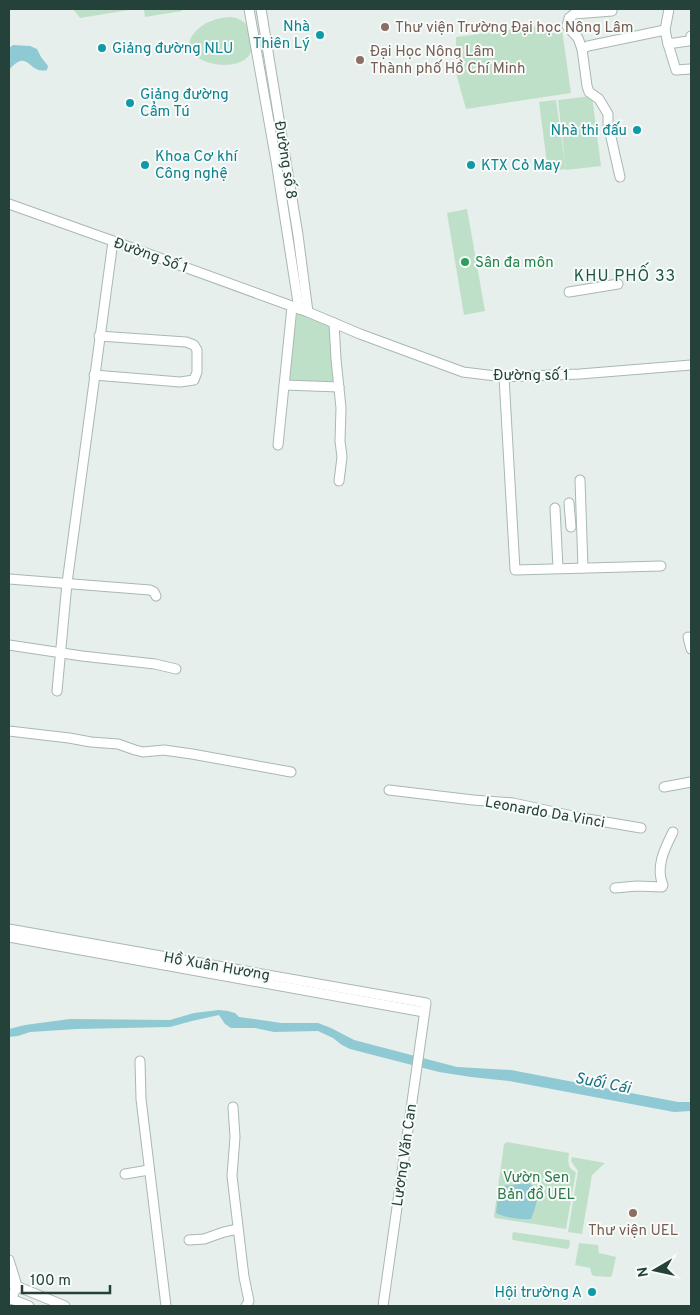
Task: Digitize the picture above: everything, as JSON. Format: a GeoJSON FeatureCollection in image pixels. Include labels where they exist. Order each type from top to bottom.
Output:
{"type":"FeatureCollection","features":[{"type":"Feature","properties":{"kind":"street","name":"Đường số 8"},"geometry":{"type":"LineString","coordinates":[[249,9],[276,161],[293,236]]}},
{"type":"Feature","properties":{"kind":"street","name":"Đường số 8"},"geometry":{"type":"LineString","coordinates":[[261,9],[286,158],[300,310],[284,384],[278,446]]}},
{"type":"Feature","properties":{"kind":"street"},"geometry":{"type":"LineString","coordinates":[[670,9],[665,30],[676,70],[690,69]]}},
{"type":"Feature","properties":{"kind":"street"},"geometry":{"type":"LineString","coordinates":[[612,10],[574,14],[569,18],[567,26],[578,38],[582,49],[589,92],[599,99],[608,114],[608,124],[620,177]]}},
{"type":"Feature","properties":{"kind":"street"},"geometry":{"type":"LineString","coordinates":[[582,49],[588,46],[665,30]]}},
{"type":"Feature","properties":{"kind":"street"},"geometry":{"type":"LineString","coordinates":[[668,44],[688,40],[691,36]]}},
{"type":"Feature","properties":{"kind":"street"},"geometry":{"type":"LineString","coordinates":[[276,161],[286,158]]}},
{"type":"Feature","properties":{"kind":"street","name":"Đường Số 1"},"geometry":{"type":"LineString","coordinates":[[9,204],[300,310]]}},
{"type":"Feature","properties":{"kind":"street"},"geometry":{"type":"LineString","coordinates":[[57,691],[67,583],[113,241]]}},
{"type":"Feature","properties":{"kind":"street"},"geometry":{"type":"LineString","coordinates":[[569,292],[618,284]]}},
{"type":"Feature","properties":{"kind":"street","name":"Đường số 1"},"geometry":{"type":"LineString","coordinates":[[300,310],[451,368],[477,374],[504,377],[580,374],[691,365]]}},
{"type":"Feature","properties":{"kind":"street"},"geometry":{"type":"LineString","coordinates":[[334,323],[341,414],[340,442],[342,457],[340,481]]}},
{"type":"Feature","properties":{"kind":"street"},"geometry":{"type":"LineString","coordinates":[[94,375],[180,382],[194,380],[197,372],[198,354],[196,347],[192,344],[100,336]]}},
{"type":"Feature","properties":{"kind":"street"},"geometry":{"type":"LineString","coordinates":[[504,377],[515,570],[661,566]]}},
{"type":"Feature","properties":{"kind":"street"},"geometry":{"type":"LineString","coordinates":[[284,384],[339,387]]}},
{"type":"Feature","properties":{"kind":"street"},"geometry":{"type":"LineString","coordinates":[[580,480],[583,568]]}},
{"type":"Feature","properties":{"kind":"street"},"geometry":{"type":"LineString","coordinates":[[569,503],[571,527]]}},
{"type":"Feature","properties":{"kind":"street"},"geometry":{"type":"LineString","coordinates":[[555,508],[558,568]]}},
{"type":"Feature","properties":{"kind":"street"},"geometry":{"type":"LineString","coordinates":[[9,579],[150,590],[156,596]]}},
{"type":"Feature","properties":{"kind":"street"},"geometry":{"type":"LineString","coordinates":[[688,637],[691,649]]}},
{"type":"Feature","properties":{"kind":"street"},"geometry":{"type":"LineString","coordinates":[[9,645],[155,664],[176,669]]}},
{"type":"Feature","properties":{"kind":"street"},"geometry":{"type":"LineString","coordinates":[[9,731],[118,744],[143,752],[164,750],[192,754],[291,772]]}},
{"type":"Feature","properties":{"kind":"street"},"geometry":{"type":"LineString","coordinates":[[664,786],[691,782]]}},
{"type":"Feature","properties":{"kind":"street","name":"Leonardo Da Vinci"},"geometry":{"type":"LineString","coordinates":[[389,790],[513,803],[641,828]]}},
{"type":"Feature","properties":{"kind":"street"},"geometry":{"type":"LineString","coordinates":[[615,888],[637,886],[662,887],[659,873],[660,865],[673,832]]}},
{"type":"Feature","properties":{"kind":"street","name":"Hồ Xuân Hương"},"geometry":{"type":"LineString","coordinates":[[9,930],[425,1008]]}},
{"type":"Feature","properties":{"kind":"street","name":"Hồ Xuân Hương"},"geometry":{"type":"LineString","coordinates":[[9,937],[81,945]]}},
{"type":"Feature","properties":{"kind":"street","name":"Lương Văn Can"},"geometry":{"type":"LineString","coordinates":[[383,1306],[425,1008]]}},
{"type":"Feature","properties":{"kind":"street"},"geometry":{"type":"LineString","coordinates":[[140,1062],[141,1099],[166,1306]]}},
{"type":"Feature","properties":{"kind":"street"},"geometry":{"type":"LineString","coordinates":[[233,1107],[235,1137],[232,1176],[244,1277],[249,1301],[246,1306]]}},
{"type":"Feature","properties":{"kind":"street"},"geometry":{"type":"LineString","coordinates":[[125,1174],[149,1170]]}},
{"type":"Feature","properties":{"kind":"street"},"geometry":{"type":"LineString","coordinates":[[189,1240],[204,1239],[238,1229]]}},
{"type":"Feature","properties":{"kind":"street"},"geometry":{"type":"LineString","coordinates":[[9,1260],[13,1285],[10,1299],[29,1306]]}},
{"type":"Feature","properties":{"kind":"street"},"geometry":{"type":"LineString","coordinates":[[13,1285],[65,1306]]}},
{"type":"Feature","properties":{"kind":"green space"},"geometry":{"type":"Polygon","coordinates":[[[73,9],[135,9],[80,18],[73,9]]]}},
{"type":"Feature","properties":{"kind":"green space"},"geometry":{"type":"Polygon","coordinates":[[[144,9],[182,9],[182,11],[145,17],[144,9]]]}},
{"type":"Feature","properties":{"kind":"green space"},"geometry":{"type":"Polygon","coordinates":[[[230,17],[240,20],[247,26],[252,47],[251,52],[244,60],[234,64],[209,63],[198,58],[191,51],[189,42],[195,32],[211,21],[230,17]]]}},
{"type":"Feature","properties":{"kind":"green space"},"geometry":{"type":"Polygon","coordinates":[[[561,23],[571,93],[466,109],[456,73],[456,37],[561,23]]]}},
{"type":"Feature","properties":{"kind":"green space"},"geometry":{"type":"Polygon","coordinates":[[[592,96],[601,166],[566,170],[558,100],[592,96]]]}},
{"type":"Feature","properties":{"kind":"green space"},"geometry":{"type":"Polygon","coordinates":[[[556,100],[566,169],[548,171],[539,102],[556,100]]]}},
{"type":"Feature","properties":{"kind":"green space","name":"Sân đa môn"},"geometry":{"type":"Polygon","coordinates":[[[467,209],[485,311],[464,315],[447,213],[467,209]]]}},
{"type":"Feature","properties":{"kind":"green space"},"geometry":{"type":"Polygon","coordinates":[[[297,313],[329,326],[334,384],[290,380],[291,349],[297,313]]]}},
{"type":"Feature","properties":{"kind":"green space","name":"Vườn Sen Bản đồ UEL"},"geometry":{"type":"Polygon","coordinates":[[[507,1142],[569,1153],[568,1162],[570,1167],[576,1172],[566,1229],[495,1218],[504,1144],[507,1142]]]}},
{"type":"Feature","properties":{"kind":"green space"},"geometry":{"type":"Polygon","coordinates":[[[572,1157],[605,1163],[592,1175],[582,1234],[568,1232],[578,1171],[571,1161],[572,1157]]]}},
{"type":"Feature","properties":{"kind":"green space"},"geometry":{"type":"Polygon","coordinates":[[[513,1232],[568,1240],[570,1241],[569,1248],[513,1240],[513,1232]]]}},
{"type":"Feature","properties":{"kind":"green space"},"geometry":{"type":"Polygon","coordinates":[[[579,1243],[598,1245],[599,1253],[616,1257],[610,1277],[592,1275],[590,1268],[575,1265],[579,1243]]]}},
{"type":"Feature","properties":{"kind":"water"},"geometry":{"type":"Polygon","coordinates":[[[13,45],[30,46],[37,49],[48,66],[47,70],[36,69],[25,61],[21,61],[9,70],[9,48],[13,45]]]}},
{"type":"Feature","properties":{"kind":"water"},"geometry":{"type":"Polygon","coordinates":[[[219,1010],[235,1013],[239,1017],[281,1023],[318,1023],[354,1040],[457,1067],[511,1070],[678,1102],[691,1102],[691,1111],[674,1112],[509,1081],[439,1072],[350,1049],[318,1031],[274,1032],[255,1028],[231,1028],[225,1024],[219,1015],[170,1027],[77,1029],[30,1032],[9,1037],[9,1029],[70,1019],[170,1020],[194,1013],[219,1010]]]}},
{"type":"Feature","properties":{"kind":"water"},"geometry":{"type":"Polygon","coordinates":[[[529,1183],[537,1195],[531,1219],[514,1218],[496,1213],[499,1190],[503,1186],[529,1183]]]}},
{"type":"Feature","properties":{"kind":"place","name":"Thư viện Trường Đại học Nông Lâm"},"geometry":{"type":"Point","coordinates":[385,27]}},
{"type":"Feature","properties":{"kind":"place","name":"Nhà Thiên Lý"},"geometry":{"type":"Point","coordinates":[320,35]}},
{"type":"Feature","properties":{"kind":"place","name":"Giảng đường NLU"},"geometry":{"type":"Point","coordinates":[102,48]}},
{"type":"Feature","properties":{"kind":"place","name":"Đại Học Nông Lâm Thành phố Hồ Chí Minh"},"geometry":{"type":"Point","coordinates":[360,60]}},
{"type":"Feature","properties":{"kind":"place","name":"Giảng đường Cẩm Tú"},"geometry":{"type":"Point","coordinates":[130,103]}},
{"type":"Feature","properties":{"kind":"place","name":"Nhà thi đấu"},"geometry":{"type":"Point","coordinates":[637,130]}},
{"type":"Feature","properties":{"kind":"place","name":"Khoa Cơ khí Công nghệ"},"geometry":{"type":"Point","coordinates":[145,165]}},
{"type":"Feature","properties":{"kind":"place","name":"KTX Cỏ May"},"geometry":{"type":"Point","coordinates":[471,165]}},
{"type":"Feature","properties":{"kind":"place","name":"Sân đa môn"},"geometry":{"type":"Point","coordinates":[465,262]}},
{"type":"Feature","properties":{"kind":"place","name":"Thư viện UEL"},"geometry":{"type":"Point","coordinates":[633,1213]}},
{"type":"Feature","properties":{"kind":"place","name":"Hội trường A"},"geometry":{"type":"Point","coordinates":[592,1292]}},
{"type":"Feature","properties":{"kind":"district","name":"KHU PHỐ 33"},"geometry":{"type":"Point","coordinates":[625,275]}},
{"type":"Feature","properties":{"kind":"water label","name":"Suối Cái"},"geometry":{"type":"Point","coordinates":[603,1082]}}]}
